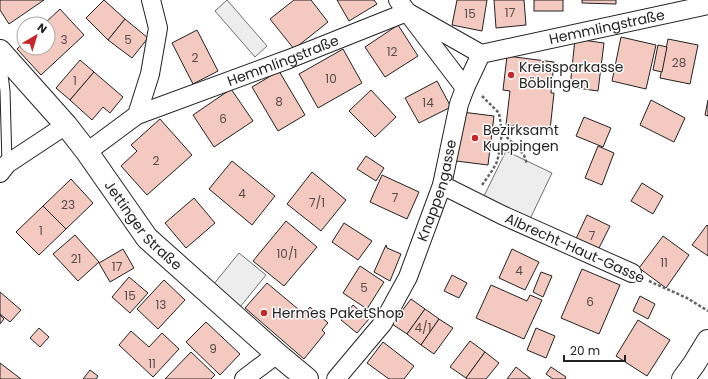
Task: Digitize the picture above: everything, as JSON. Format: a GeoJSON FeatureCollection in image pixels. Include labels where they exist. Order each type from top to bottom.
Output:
{"type":"FeatureCollection","features":[{"type":"Feature","properties":{"kind":"main road","name":"Jettinger Straße"},"geometry":{"type":"LineString","coordinates":[[0,52],[66,126],[87,152],[147,238],[307,379]]}},
{"type":"Feature","properties":{"kind":"main road"},"geometry":{"type":"LineString","coordinates":[[684,379],[708,341]]}},
{"type":"Feature","properties":{"kind":"street"},"geometry":{"type":"LineString","coordinates":[[137,115],[150,74],[158,28],[151,0]]}},
{"type":"Feature","properties":{"kind":"street","name":"Hemmlingstraße"},"geometry":{"type":"LineString","coordinates":[[482,54],[708,5]]}},
{"type":"Feature","properties":{"kind":"street"},"geometry":{"type":"LineString","coordinates":[[403,6],[482,54],[465,88],[403,6]]}},
{"type":"Feature","properties":{"kind":"street","name":"Hemmlingstraße"},"geometry":{"type":"LineString","coordinates":[[87,152],[137,115],[289,59],[403,6]]}},
{"type":"Feature","properties":{"kind":"street","name":"Knappengasse"},"geometry":{"type":"LineString","coordinates":[[336,379],[384,322],[408,277],[442,185],[459,104],[465,88]]}},
{"type":"Feature","properties":{"kind":"street"},"geometry":{"type":"LineString","coordinates":[[4,169],[66,126]]}},
{"type":"Feature","properties":{"kind":"street","name":"Albrecht-Haut-Gasse"},"geometry":{"type":"LineString","coordinates":[[442,185],[509,218],[632,273]]}},
{"type":"Feature","properties":{"kind":"street"},"geometry":{"type":"LineString","coordinates":[[244,379],[277,354]]}},
{"type":"Feature","properties":{"kind":"lane"},"geometry":{"type":"LineString","coordinates":[[0,52],[5,91],[4,169]]}},
{"type":"Feature","properties":{"kind":"path"},"geometry":{"type":"LineString","coordinates":[[465,88],[479,93],[499,113],[502,132],[496,163],[472,200]]}},
{"type":"Feature","properties":{"kind":"path"},"geometry":{"type":"LineString","coordinates":[[502,132],[524,155],[527,164]]}},
{"type":"Feature","properties":{"kind":"path","name":"Albrecht-Haut-Gasse"},"geometry":{"type":"LineString","coordinates":[[632,273],[687,298],[708,311]]}},
{"type":"Feature","properties":{"kind":"shaded area"},"geometry":{"type":"Polygon","coordinates":[[[227,0],[267,46],[255,57],[215,11],[227,0]]]}},
{"type":"Feature","properties":{"kind":"shaded area"},"geometry":{"type":"Polygon","coordinates":[[[506,151],[552,173],[530,219],[484,196],[506,151]]]}},
{"type":"Feature","properties":{"kind":"shaded area"},"geometry":{"type":"Polygon","coordinates":[[[239,253],[266,275],[240,307],[213,285],[239,253]]]}},
{"type":"Feature","properties":{"kind":"building"},"geometry":{"type":"Polygon","coordinates":[[[0,0],[44,0],[21,16],[16,16],[16,19],[9,24],[0,10],[0,0]]]}},
{"type":"Feature","properties":{"kind":"building"},"geometry":{"type":"Polygon","coordinates":[[[104,0],[125,19],[108,40],[86,18],[104,0]]]}},
{"type":"Feature","properties":{"kind":"building"},"geometry":{"type":"Polygon","coordinates":[[[294,0],[311,0],[328,22],[294,49],[270,19],[294,0]]]}},
{"type":"Feature","properties":{"kind":"building"},"geometry":{"type":"Polygon","coordinates":[[[337,0],[374,0],[377,4],[349,21],[337,0]]]}},
{"type":"Feature","properties":{"kind":"building"},"geometry":{"type":"Polygon","coordinates":[[[457,0],[487,0],[482,31],[452,25],[457,0]]]}},
{"type":"Feature","properties":{"kind":"building"},"geometry":{"type":"Polygon","coordinates":[[[494,0],[524,0],[526,25],[496,28],[494,0]]]}},
{"type":"Feature","properties":{"kind":"building"},"geometry":{"type":"Polygon","coordinates":[[[534,0],[563,0],[563,11],[534,11],[534,0]]]}},
{"type":"Feature","properties":{"kind":"building"},"geometry":{"type":"Polygon","coordinates":[[[582,0],[616,0],[616,4],[582,3],[582,0]]]}},
{"type":"Feature","properties":{"kind":"building"},"geometry":{"type":"Polygon","coordinates":[[[60,9],[84,35],[41,75],[23,56],[56,56],[56,16],[53,16],[60,9]]]}},
{"type":"Feature","properties":{"kind":"building"},"geometry":{"type":"Polygon","coordinates":[[[125,19],[148,38],[132,58],[108,40],[125,19]]]}},
{"type":"Feature","properties":{"kind":"building"},"geometry":{"type":"Polygon","coordinates":[[[398,25],[418,56],[385,77],[365,47],[398,25]]]}},
{"type":"Feature","properties":{"kind":"building"},"geometry":{"type":"Polygon","coordinates":[[[197,30],[218,71],[193,84],[172,43],[197,30]]]}},
{"type":"Feature","properties":{"kind":"building"},"geometry":{"type":"Polygon","coordinates":[[[621,37],[656,45],[646,89],[612,81],[621,37]]]}},
{"type":"Feature","properties":{"kind":"building"},"geometry":{"type":"Polygon","coordinates":[[[575,39],[604,43],[598,91],[570,87],[575,39]]]}},
{"type":"Feature","properties":{"kind":"building"},"geometry":{"type":"Polygon","coordinates":[[[668,39],[698,45],[690,84],[660,78],[668,39]]]}},
{"type":"Feature","properties":{"kind":"building"},"geometry":{"type":"Polygon","coordinates":[[[658,45],[667,47],[662,72],[653,70],[658,45]]]}},
{"type":"Feature","properties":{"kind":"building"},"geometry":{"type":"Polygon","coordinates":[[[343,49],[362,83],[318,108],[299,74],[343,49]]]}},
{"type":"Feature","properties":{"kind":"building"},"geometry":{"type":"Polygon","coordinates":[[[507,56],[554,62],[551,93],[554,93],[550,130],[506,125],[510,91],[503,90],[507,56]]]}},
{"type":"Feature","properties":{"kind":"building"},"geometry":{"type":"Polygon","coordinates":[[[80,60],[94,72],[70,100],[56,88],[80,60]]]}},
{"type":"Feature","properties":{"kind":"building"},"geometry":{"type":"Polygon","coordinates":[[[279,71],[305,115],[278,131],[252,87],[279,71]]]}},
{"type":"Feature","properties":{"kind":"building"},"geometry":{"type":"Polygon","coordinates":[[[94,72],[123,97],[110,113],[103,107],[92,120],[70,100],[94,72]]]}},
{"type":"Feature","properties":{"kind":"building"},"geometry":{"type":"Polygon","coordinates":[[[437,81],[451,107],[419,123],[405,98],[437,81]]]}},
{"type":"Feature","properties":{"kind":"building"},"geometry":{"type":"Polygon","coordinates":[[[231,89],[253,121],[214,147],[193,115],[231,89]]]}},
{"type":"Feature","properties":{"kind":"building"},"geometry":{"type":"Polygon","coordinates":[[[371,90],[396,117],[375,137],[349,111],[371,90]]]}},
{"type":"Feature","properties":{"kind":"building"},"geometry":{"type":"Polygon","coordinates":[[[651,100],[685,118],[674,142],[640,125],[651,100]]]}},
{"type":"Feature","properties":{"kind":"building"},"geometry":{"type":"Polygon","coordinates":[[[708,100],[708,116],[705,115],[708,100]]]}},
{"type":"Feature","properties":{"kind":"building","name":"Bezirksamt Kuppingen"},"geometry":{"type":"Polygon","coordinates":[[[462,112],[494,116],[488,165],[456,161],[462,112]]]}},
{"type":"Feature","properties":{"kind":"building"},"geometry":{"type":"Polygon","coordinates":[[[584,117],[611,128],[603,147],[576,136],[584,117]]]}},
{"type":"Feature","properties":{"kind":"building"},"geometry":{"type":"Polygon","coordinates":[[[160,119],[192,155],[147,195],[121,166],[137,151],[131,145],[160,119]]]}},
{"type":"Feature","properties":{"kind":"building"},"geometry":{"type":"Polygon","coordinates":[[[598,146],[614,153],[602,185],[585,178],[598,146]]]}},
{"type":"Feature","properties":{"kind":"building"},"geometry":{"type":"Polygon","coordinates":[[[366,156],[384,168],[376,181],[357,169],[366,156]]]}},
{"type":"Feature","properties":{"kind":"building"},"geometry":{"type":"Polygon","coordinates":[[[232,161],[275,196],[252,225],[209,189],[232,161]]]}},
{"type":"Feature","properties":{"kind":"building"},"geometry":{"type":"Polygon","coordinates":[[[312,172],[346,200],[321,231],[287,204],[312,172]]]}},
{"type":"Feature","properties":{"kind":"building"},"geometry":{"type":"Polygon","coordinates":[[[382,175],[419,192],[407,219],[370,202],[382,175]]]}},
{"type":"Feature","properties":{"kind":"building"},"geometry":{"type":"Polygon","coordinates":[[[71,179],[93,203],[66,229],[43,206],[71,179]]]}},
{"type":"Feature","properties":{"kind":"building"},"geometry":{"type":"Polygon","coordinates":[[[642,183],[663,196],[653,214],[631,201],[642,183]]]}},
{"type":"Feature","properties":{"kind":"building"},"geometry":{"type":"Polygon","coordinates":[[[194,198],[215,223],[186,248],[165,223],[194,198]]]}},
{"type":"Feature","properties":{"kind":"building"},"geometry":{"type":"Polygon","coordinates":[[[43,206],[66,229],[39,255],[16,232],[43,206]]]}},
{"type":"Feature","properties":{"kind":"building"},"geometry":{"type":"Polygon","coordinates":[[[587,215],[610,226],[596,254],[574,243],[587,215]]]}},
{"type":"Feature","properties":{"kind":"building"},"geometry":{"type":"Polygon","coordinates":[[[286,221],[317,247],[284,286],[253,261],[286,221]]]}},
{"type":"Feature","properties":{"kind":"building"},"geometry":{"type":"Polygon","coordinates":[[[344,223],[372,241],[358,260],[332,242],[344,223]]]}},
{"type":"Feature","properties":{"kind":"building"},"geometry":{"type":"Polygon","coordinates":[[[707,225],[708,226],[708,256],[692,245],[707,225]]]}},
{"type":"Feature","properties":{"kind":"building"},"geometry":{"type":"Polygon","coordinates":[[[75,235],[99,262],[78,281],[53,254],[75,235]]]}},
{"type":"Feature","properties":{"kind":"building"},"geometry":{"type":"Polygon","coordinates":[[[663,236],[689,255],[666,288],[639,268],[663,236]]]}},
{"type":"Feature","properties":{"kind":"building"},"geometry":{"type":"Polygon","coordinates":[[[386,245],[387,248],[401,254],[390,281],[374,272],[386,245]]]}},
{"type":"Feature","properties":{"kind":"building"},"geometry":{"type":"Polygon","coordinates":[[[123,249],[134,268],[110,282],[99,263],[123,249]]]}},
{"type":"Feature","properties":{"kind":"building"},"geometry":{"type":"Polygon","coordinates":[[[512,249],[539,262],[525,290],[499,278],[512,249]]]}},
{"type":"Feature","properties":{"kind":"building"},"geometry":{"type":"Polygon","coordinates":[[[360,266],[384,282],[367,309],[343,293],[360,266]]]}},
{"type":"Feature","properties":{"kind":"building"},"geometry":{"type":"Polygon","coordinates":[[[582,269],[620,285],[599,334],[561,318],[582,269]]]}},
{"type":"Feature","properties":{"kind":"building"},"geometry":{"type":"Polygon","coordinates":[[[541,272],[552,276],[543,297],[533,292],[541,272]]]}},
{"type":"Feature","properties":{"kind":"building"},"geometry":{"type":"Polygon","coordinates":[[[452,275],[467,283],[459,298],[444,291],[452,275]]]}},
{"type":"Feature","properties":{"kind":"building"},"geometry":{"type":"Polygon","coordinates":[[[129,277],[148,293],[130,313],[112,297],[129,277]]]}},
{"type":"Feature","properties":{"kind":"building"},"geometry":{"type":"Polygon","coordinates":[[[164,280],[185,300],[158,329],[137,309],[164,280]]]}},
{"type":"Feature","properties":{"kind":"building"},"geometry":{"type":"Polygon","coordinates":[[[267,283],[304,314],[310,307],[328,323],[322,330],[325,333],[304,359],[245,308],[267,283]]]}},
{"type":"Feature","properties":{"kind":"building"},"geometry":{"type":"Polygon","coordinates":[[[491,285],[527,301],[530,295],[542,300],[524,339],[476,318],[491,285]]]}},
{"type":"Feature","properties":{"kind":"building"},"geometry":{"type":"Polygon","coordinates":[[[0,292],[21,310],[10,322],[0,314],[0,292]]]}},
{"type":"Feature","properties":{"kind":"building"},"geometry":{"type":"Polygon","coordinates":[[[640,296],[655,304],[648,319],[633,311],[640,296]]]}},
{"type":"Feature","properties":{"kind":"building"},"geometry":{"type":"Polygon","coordinates":[[[411,299],[425,309],[407,334],[392,324],[411,299]]]}},
{"type":"Feature","properties":{"kind":"building"},"geometry":{"type":"Polygon","coordinates":[[[353,305],[369,319],[357,333],[341,320],[353,305]]]}},
{"type":"Feature","properties":{"kind":"building"},"geometry":{"type":"Polygon","coordinates":[[[425,309],[439,319],[421,345],[407,334],[425,309]]]}},
{"type":"Feature","properties":{"kind":"building"},"geometry":{"type":"Polygon","coordinates":[[[0,315],[4,319],[0,324],[0,315]]]}},
{"type":"Feature","properties":{"kind":"building"},"geometry":{"type":"Polygon","coordinates":[[[439,319],[453,328],[434,354],[421,345],[439,319]]]}},
{"type":"Feature","properties":{"kind":"building"},"geometry":{"type":"Polygon","coordinates":[[[638,320],[670,340],[647,376],[616,356],[638,320]]]}},
{"type":"Feature","properties":{"kind":"building"},"geometry":{"type":"Polygon","coordinates":[[[206,322],[240,354],[220,375],[186,342],[206,322]]]}},
{"type":"Feature","properties":{"kind":"building"},"geometry":{"type":"Polygon","coordinates":[[[39,328],[49,337],[40,347],[30,338],[39,328]]]}},
{"type":"Feature","properties":{"kind":"building"},"geometry":{"type":"Polygon","coordinates":[[[536,328],[555,336],[546,358],[527,350],[536,328]]]}},
{"type":"Feature","properties":{"kind":"building"},"geometry":{"type":"Polygon","coordinates":[[[131,331],[149,347],[162,333],[179,349],[153,377],[119,345],[131,331]]]}},
{"type":"Feature","properties":{"kind":"building"},"geometry":{"type":"Polygon","coordinates":[[[470,341],[485,352],[466,378],[450,367],[470,341]]]}},
{"type":"Feature","properties":{"kind":"building"},"geometry":{"type":"Polygon","coordinates":[[[383,342],[414,366],[404,379],[389,379],[367,363],[383,342]]]}},
{"type":"Feature","properties":{"kind":"building"},"geometry":{"type":"Polygon","coordinates":[[[191,352],[215,375],[211,379],[165,379],[191,352]]]}},
{"type":"Feature","properties":{"kind":"building"},"geometry":{"type":"Polygon","coordinates":[[[485,352],[499,363],[486,379],[467,379],[466,378],[485,352]]]}},
{"type":"Feature","properties":{"kind":"building"},"geometry":{"type":"Polygon","coordinates":[[[0,363],[21,379],[0,379],[0,363]]]}},
{"type":"Feature","properties":{"kind":"building"},"geometry":{"type":"Polygon","coordinates":[[[516,367],[531,379],[507,379],[516,367]]]}},
{"type":"Feature","properties":{"kind":"building"},"geometry":{"type":"Polygon","coordinates":[[[551,367],[566,377],[565,379],[553,379],[546,374],[551,367]]]}},
{"type":"Feature","properties":{"kind":"building"},"geometry":{"type":"Polygon","coordinates":[[[90,370],[98,376],[96,379],[83,379],[90,370]]]}},
{"type":"Feature","properties":{"kind":"place","name":"Kreissparkasse Böblingen"},"geometry":{"type":"Point","coordinates":[511,75]}},
{"type":"Feature","properties":{"kind":"place","name":"Bezirksamt Kuppingen"},"geometry":{"type":"Point","coordinates":[475,138]}},
{"type":"Feature","properties":{"kind":"place","name":"Hermes PaketShop"},"geometry":{"type":"Point","coordinates":[264,313]}}]}
